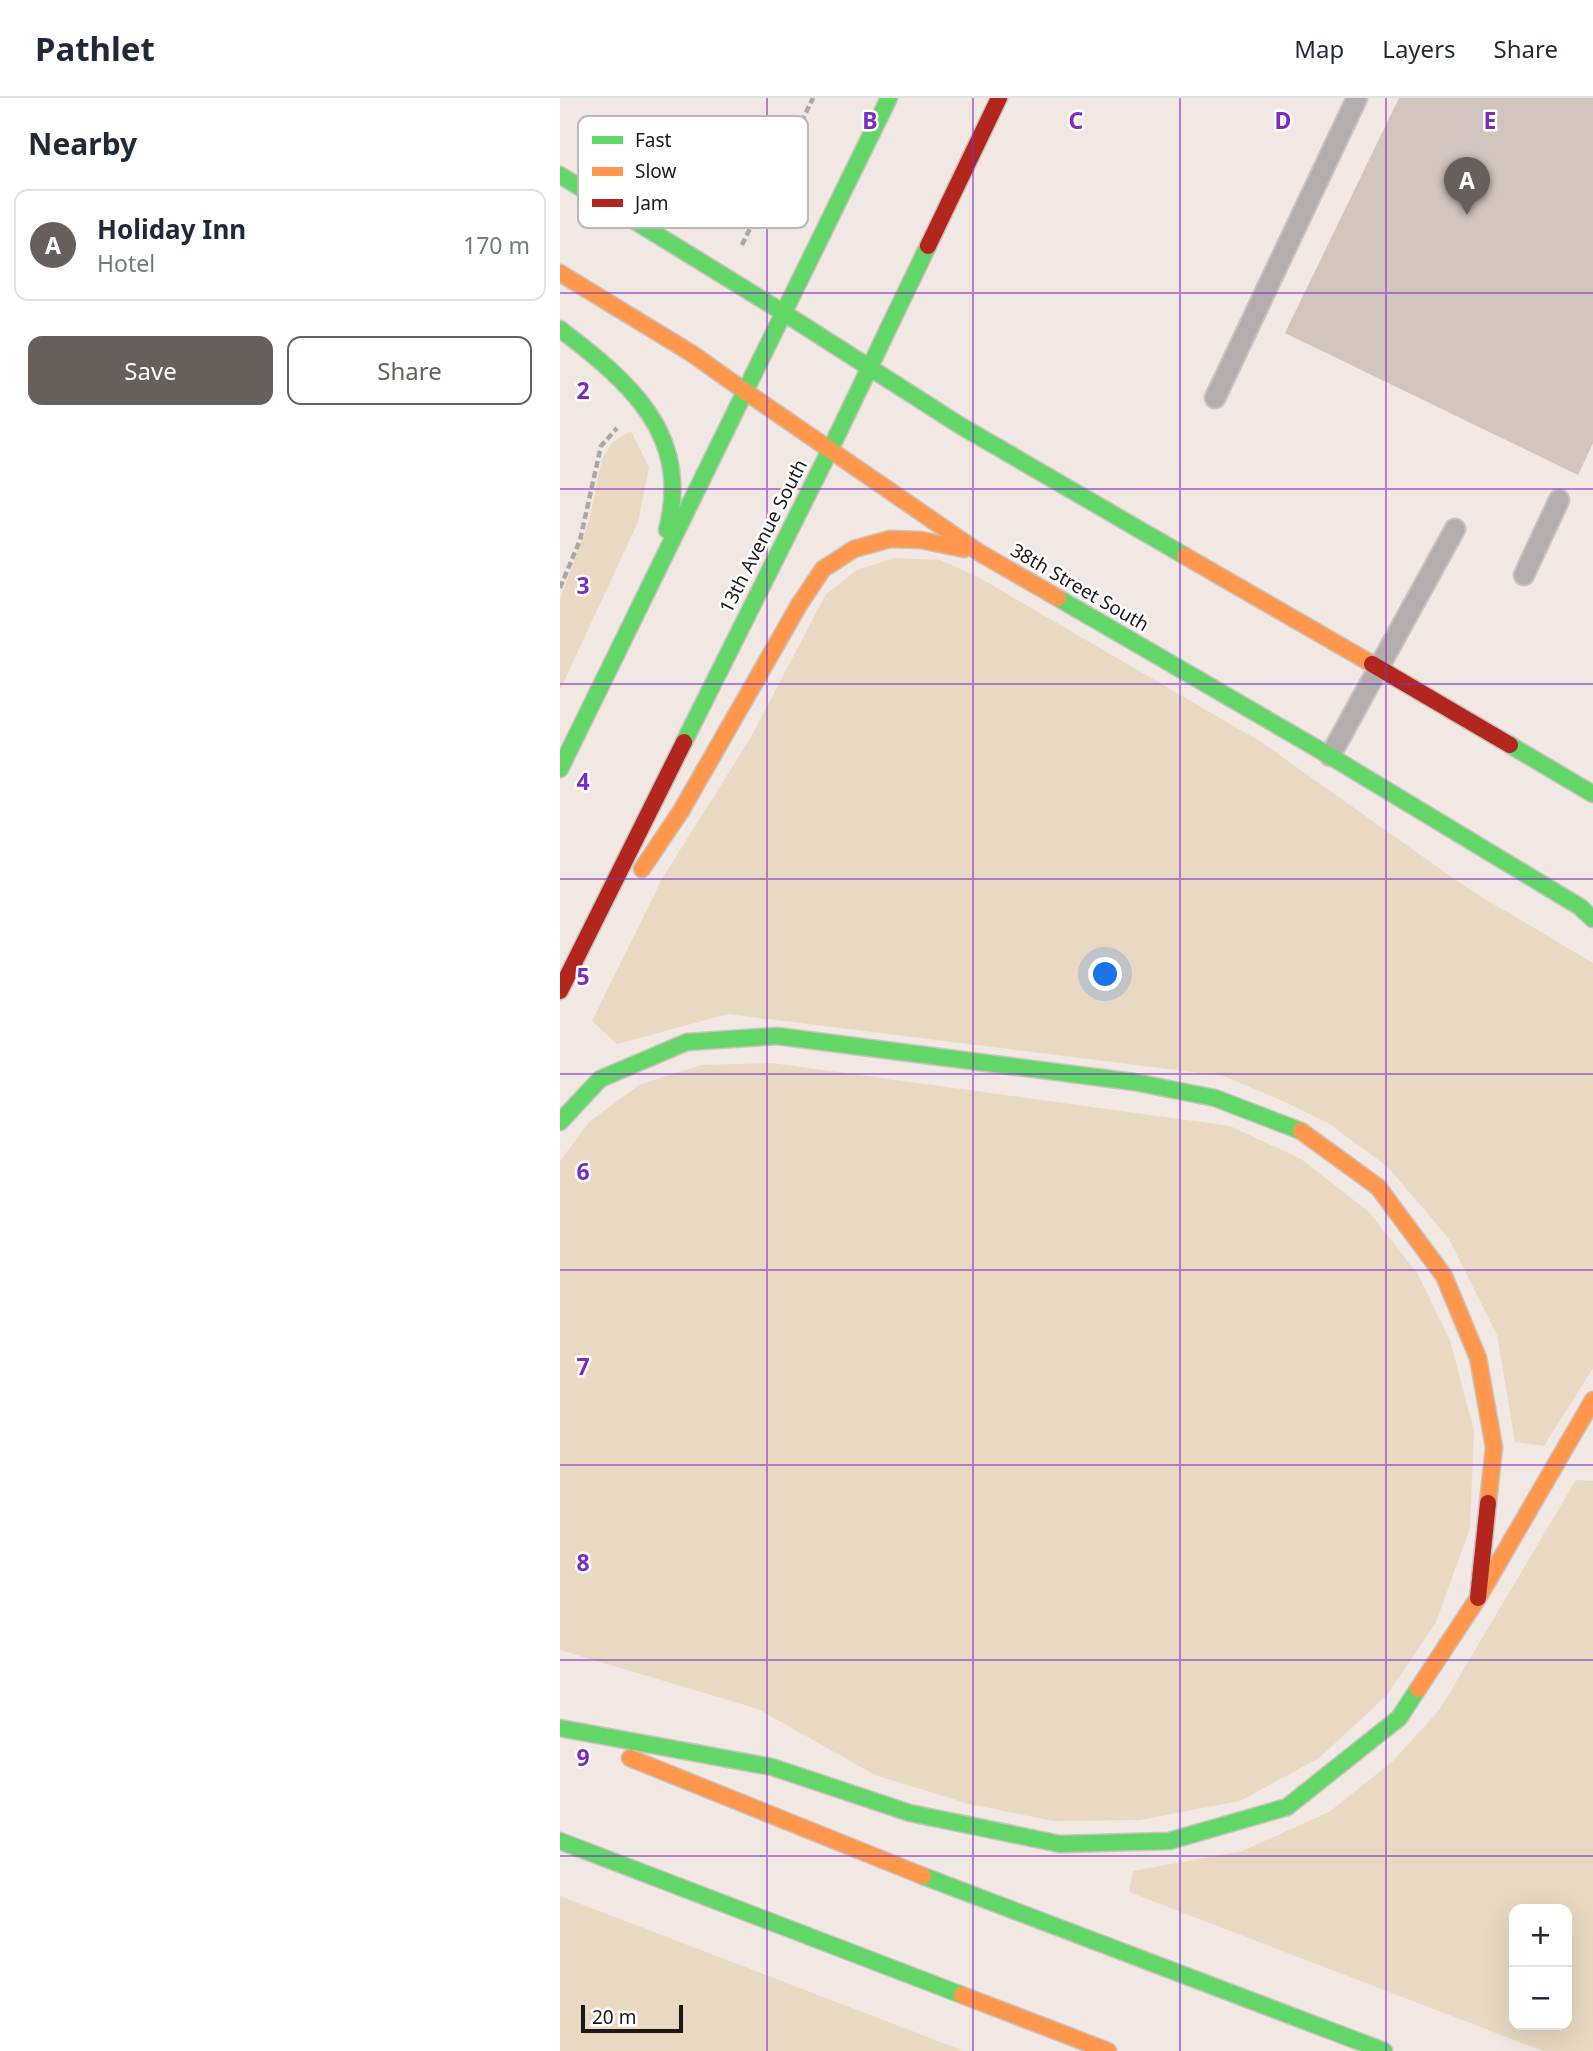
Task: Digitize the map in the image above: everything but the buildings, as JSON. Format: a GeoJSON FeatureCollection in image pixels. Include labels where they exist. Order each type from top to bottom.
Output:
{"type":"FeatureCollection","features":[{"type":"Feature","properties":{"kind":"main road"},"geometry":{"type":"LineString","coordinates":[[560,769],[889,98]]}},
{"type":"Feature","properties":{"kind":"main road","name":"13th Avenue South"},"geometry":{"type":"LineString","coordinates":[[560,990],[830,450],[999,98]]}},
{"type":"Feature","properties":{"kind":"main road"},"geometry":{"type":"LineString","coordinates":[[560,175],[578,186]]}},
{"type":"Feature","properties":{"kind":"main road"},"geometry":{"type":"LineString","coordinates":[[646,228],[961,426],[1593,794]]}},
{"type":"Feature","properties":{"kind":"main road","name":"38th Street South"},"geometry":{"type":"LineString","coordinates":[[560,273],[691,353],[981,553],[1330,756],[1589,913]]}},
{"type":"Feature","properties":{"kind":"main road"},"geometry":{"type":"LineString","coordinates":[[560,329],[630,387],[662,435],[673,470],[673,504],[656,575]]}},
{"type":"Feature","properties":{"kind":"main road"},"geometry":{"type":"LineString","coordinates":[[560,990],[681,811],[799,605],[823,569],[854,549],[890,540],[921,540],[981,553]]}},
{"type":"Feature","properties":{"kind":"main road"},"geometry":{"type":"LineString","coordinates":[[560,1122],[600,1079],[687,1042],[777,1036],[1134,1082],[1215,1098],[1298,1129],[1378,1187],[1444,1276],[1478,1357],[1494,1447],[1478,1598]]}},
{"type":"Feature","properties":{"kind":"main road"},"geometry":{"type":"LineString","coordinates":[[560,1729],[772,1767],[910,1813],[1060,1844],[1169,1842],[1287,1807],[1399,1718],[1478,1598],[1593,1400]]}},
{"type":"Feature","properties":{"kind":"main road"},"geometry":{"type":"LineString","coordinates":[[560,1729],[969,1894],[1384,2051]]}},
{"type":"Feature","properties":{"kind":"main road"},"geometry":{"type":"LineString","coordinates":[[560,1841],[1108,2051]]}},
{"type":"Feature","properties":{"kind":"lane"},"geometry":{"type":"LineString","coordinates":[[1215,398],[1356,98]]}},
{"type":"Feature","properties":{"kind":"lane"},"geometry":{"type":"LineString","coordinates":[[1524,575],[1559,500]]}},
{"type":"Feature","properties":{"kind":"lane"},"geometry":{"type":"LineString","coordinates":[[1330,756],[1455,529]]}},
{"type":"Feature","properties":{"kind":"path"},"geometry":{"type":"LineString","coordinates":[[804,116],[813,98]]}},
{"type":"Feature","properties":{"kind":"path"},"geometry":{"type":"LineString","coordinates":[[745,239],[750,228]]}},
{"type":"Feature","properties":{"kind":"path"},"geometry":{"type":"LineString","coordinates":[[560,588],[580,540],[601,446],[621,425]]}},
{"type":"Feature","properties":{"kind":"shaded area"},"geometry":{"type":"Polygon","coordinates":[[[631,431],[649,467],[638,522],[560,690],[560,599],[589,521],[602,459],[613,442],[631,431]]]}},
{"type":"Feature","properties":{"kind":"shaded area"},"geometry":{"type":"Polygon","coordinates":[[[894,558],[940,560],[978,577],[1261,742],[1470,890],[1593,963],[1593,1368],[1544,1446],[1515,1442],[1497,1335],[1449,1239],[1388,1167],[1328,1123],[1274,1097],[1224,1076],[728,1014],[617,1044],[592,1021],[663,877],[750,739],[826,594],[857,570],[894,558]]]}},
{"type":"Feature","properties":{"kind":"shaded area"},"geometry":{"type":"Polygon","coordinates":[[[772,1063],[1230,1126],[1301,1159],[1369,1212],[1417,1273],[1450,1340],[1474,1431],[1470,1528],[1436,1622],[1386,1696],[1319,1758],[1240,1801],[1140,1820],[1054,1821],[969,1804],[875,1775],[758,1709],[560,1650],[560,1161],[589,1122],[639,1085],[701,1065],[772,1063]]]}},
{"type":"Feature","properties":{"kind":"shaded area"},"geometry":{"type":"Polygon","coordinates":[[[1576,1480],[1593,1481],[1593,2051],[1543,2051],[1129,1892],[1133,1871],[1242,1851],[1329,1812],[1392,1762],[1440,1709],[1576,1480]]]}},
{"type":"Feature","properties":{"kind":"shaded area"},"geometry":{"type":"Polygon","coordinates":[[[560,1896],[964,2051],[560,2051],[560,1896]]]}},
{"type":"Feature","properties":{"kind":"traffic: fast"},"geometry":{"type":"LineString","coordinates":[[560,769],[889,98]]}},
{"type":"Feature","properties":{"kind":"traffic: fast"},"geometry":{"type":"LineString","coordinates":[[560,175],[578,186]]}},
{"type":"Feature","properties":{"kind":"traffic: fast"},"geometry":{"type":"LineString","coordinates":[[646,228],[784,313]]}},
{"type":"Feature","properties":{"kind":"traffic: fast"},"geometry":{"type":"LineString","coordinates":[[684,742],[830,450],[928,246]]}},
{"type":"Feature","properties":{"kind":"traffic: fast"},"geometry":{"type":"LineString","coordinates":[[784,313],[961,426],[1185,556]]}},
{"type":"Feature","properties":{"kind":"traffic: fast"},"geometry":{"type":"LineString","coordinates":[[560,329],[609,369],[649,413],[662,438],[671,466],[672,496],[667,530]]}},
{"type":"Feature","properties":{"kind":"traffic: fast"},"geometry":{"type":"LineString","coordinates":[[1058,598],[1330,756],[1580,907]]}},
{"type":"Feature","properties":{"kind":"traffic: fast"},"geometry":{"type":"LineString","coordinates":[[1510,745],[1593,794]]}},
{"type":"Feature","properties":{"kind":"traffic: fast"},"geometry":{"type":"LineString","coordinates":[[1580,907],[1593,919]]}},
{"type":"Feature","properties":{"kind":"traffic: fast"},"geometry":{"type":"LineString","coordinates":[[560,1122],[600,1079],[687,1042],[777,1036],[1134,1082],[1215,1098],[1301,1131]]}},
{"type":"Feature","properties":{"kind":"traffic: fast"},"geometry":{"type":"LineString","coordinates":[[560,1728],[772,1767],[910,1813],[1060,1844],[1169,1841],[1287,1807],[1399,1718],[1418,1689]]}},
{"type":"Feature","properties":{"kind":"traffic: fast"},"geometry":{"type":"LineString","coordinates":[[560,1841],[962,1995]]}},
{"type":"Feature","properties":{"kind":"traffic: fast"},"geometry":{"type":"LineString","coordinates":[[923,1876],[1384,2051]]}},
{"type":"Feature","properties":{"kind":"traffic: slow"},"geometry":{"type":"LineString","coordinates":[[560,273],[691,353],[746,392]]}},
{"type":"Feature","properties":{"kind":"traffic: slow"},"geometry":{"type":"LineString","coordinates":[[746,392],[980,553],[1058,598]]}},
{"type":"Feature","properties":{"kind":"traffic: slow"},"geometry":{"type":"LineString","coordinates":[[642,869],[681,811],[799,605],[823,569],[854,549],[890,539],[921,540],[964,549]]}},
{"type":"Feature","properties":{"kind":"traffic: slow"},"geometry":{"type":"LineString","coordinates":[[1185,556],[1372,664]]}},
{"type":"Feature","properties":{"kind":"traffic: slow"},"geometry":{"type":"LineString","coordinates":[[1301,1131],[1378,1187],[1444,1276],[1478,1358],[1494,1447],[1488,1503]]}},
{"type":"Feature","properties":{"kind":"traffic: slow"},"geometry":{"type":"LineString","coordinates":[[1418,1689],[1478,1598],[1593,1400]]}},
{"type":"Feature","properties":{"kind":"traffic: slow"},"geometry":{"type":"LineString","coordinates":[[630,1758],[923,1876]]}},
{"type":"Feature","properties":{"kind":"traffic: slow"},"geometry":{"type":"LineString","coordinates":[[962,1995],[1108,2051]]}},
{"type":"Feature","properties":{"kind":"traffic: jam"},"geometry":{"type":"LineString","coordinates":[[928,246],[999,98]]}},
{"type":"Feature","properties":{"kind":"traffic: jam"},"geometry":{"type":"LineString","coordinates":[[1372,664],[1510,745]]}},
{"type":"Feature","properties":{"kind":"traffic: jam"},"geometry":{"type":"LineString","coordinates":[[560,991],[684,742]]}},
{"type":"Feature","properties":{"kind":"traffic: jam"},"geometry":{"type":"LineString","coordinates":[[1478,1598],[1488,1503]]}},
{"type":"Feature","properties":{"kind":"place","name":"Holiday Inn"},"geometry":{"type":"Point","coordinates":[1467,215]}}]}
